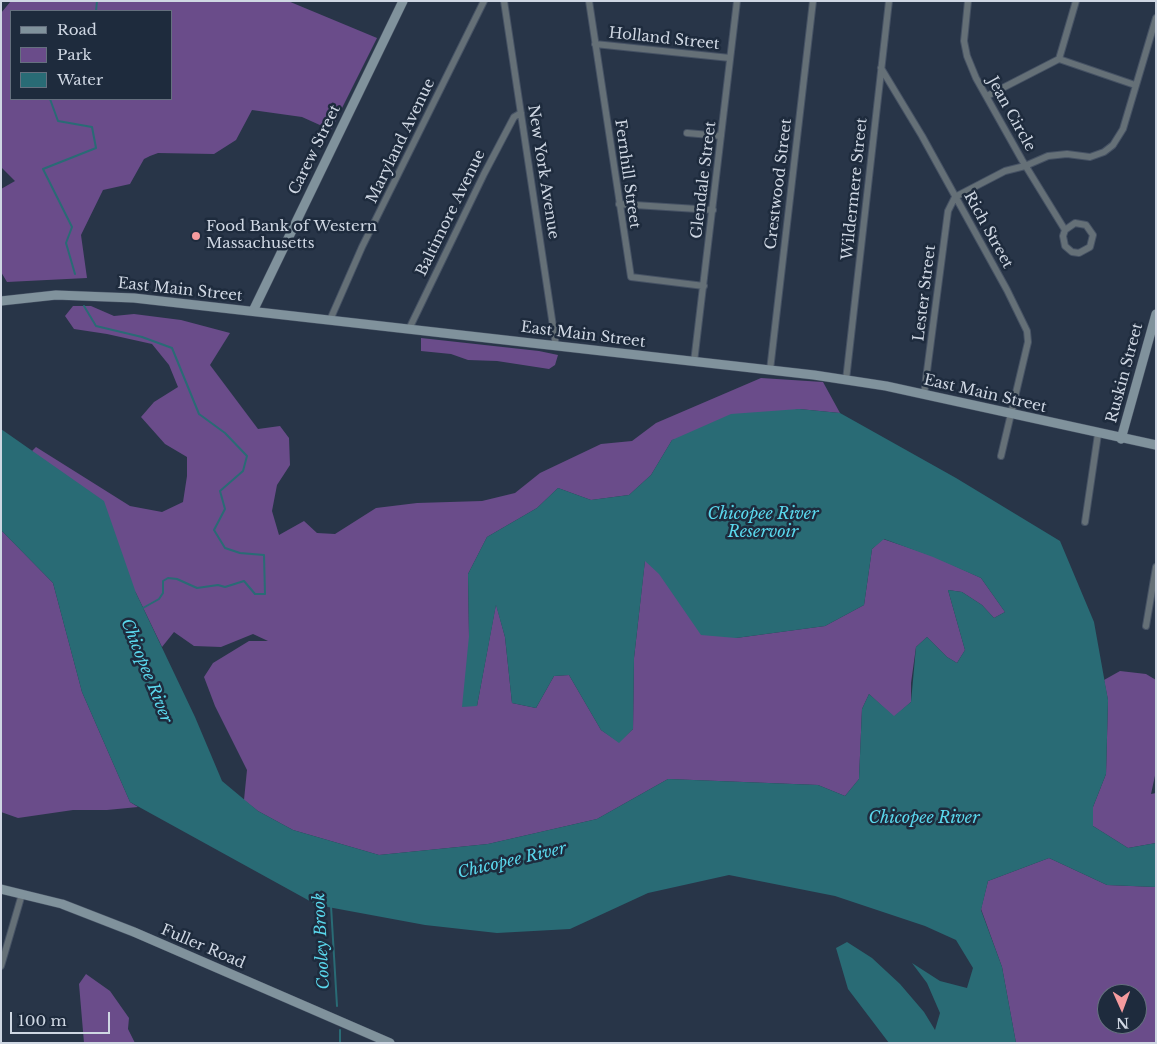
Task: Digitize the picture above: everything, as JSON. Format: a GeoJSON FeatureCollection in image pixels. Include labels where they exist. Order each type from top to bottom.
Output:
{"type":"FeatureCollection","features":[{"type":"Feature","properties":{"kind":"main road","name":"Carew Street"},"geometry":{"type":"LineString","coordinates":[[253,311],[403,1]]}},
{"type":"Feature","properties":{"kind":"main road","name":"East Main Street"},"geometry":{"type":"LineString","coordinates":[[1,300],[56,294],[90,295],[253,311],[770,370],[846,380],[924,394],[1098,434],[1156,445]]}},
{"type":"Feature","properties":{"kind":"main road","name":"Ruskin Street"},"geometry":{"type":"LineString","coordinates":[[1121,439],[1156,314]]}},
{"type":"Feature","properties":{"kind":"main road","name":"Fuller Road"},"geometry":{"type":"LineString","coordinates":[[1,889],[62,904],[134,932],[390,1043]]}},
{"type":"Feature","properties":{"kind":"street","name":"Maryland Avenue"},"geometry":{"type":"LineString","coordinates":[[330,320],[362,247],[484,1]]}},
{"type":"Feature","properties":{"kind":"street","name":"New York Avenue"},"geometry":{"type":"LineString","coordinates":[[504,1],[556,346]]}},
{"type":"Feature","properties":{"kind":"street","name":"Fernhill Street"},"geometry":{"type":"LineString","coordinates":[[589,1],[631,277],[704,286]]}},
{"type":"Feature","properties":{"kind":"street","name":"Glendale Street"},"geometry":{"type":"LineString","coordinates":[[694,362],[736,1]]}},
{"type":"Feature","properties":{"kind":"street","name":"Crestwood Street"},"geometry":{"type":"LineString","coordinates":[[770,370],[813,1]]}},
{"type":"Feature","properties":{"kind":"street","name":"Wildermere Street"},"geometry":{"type":"LineString","coordinates":[[846,380],[888,1]]}},
{"type":"Feature","properties":{"kind":"street","name":"Jean Circle"},"geometry":{"type":"LineString","coordinates":[[968,1],[964,41],[967,56],[1025,166],[1065,230],[1064,243],[1070,250],[1082,252],[1090,247],[1093,235],[1086,226],[1075,223],[1065,230]]}},
{"type":"Feature","properties":{"kind":"street"},"geometry":{"type":"LineString","coordinates":[[1059,59],[1076,1]]}},
{"type":"Feature","properties":{"kind":"street"},"geometry":{"type":"LineString","coordinates":[[955,197],[1005,171],[1025,166],[1048,156],[1071,154],[1090,157],[1104,152],[1113,146],[1123,129],[1156,18]]}},
{"type":"Feature","properties":{"kind":"street","name":"Holland Street"},"geometry":{"type":"LineString","coordinates":[[595,44],[730,58]]}},
{"type":"Feature","properties":{"kind":"street"},"geometry":{"type":"LineString","coordinates":[[987,96],[1059,59],[1135,85]]}},
{"type":"Feature","properties":{"kind":"street","name":"Rich Street"},"geometry":{"type":"LineString","coordinates":[[881,68],[955,197],[1027,331],[1028,342],[1001,456]]}},
{"type":"Feature","properties":{"kind":"street","name":"Baltimore Avenue"},"geometry":{"type":"LineString","coordinates":[[409,329],[484,174],[514,117],[521,114]]}},
{"type":"Feature","properties":{"kind":"street"},"geometry":{"type":"LineString","coordinates":[[687,133],[721,136]]}},
{"type":"Feature","properties":{"kind":"street","name":"Lester Street"},"geometry":{"type":"LineString","coordinates":[[924,394],[948,211],[955,197]]}},
{"type":"Feature","properties":{"kind":"street"},"geometry":{"type":"LineString","coordinates":[[619,204],[713,210]]}},
{"type":"Feature","properties":{"kind":"street"},"geometry":{"type":"LineString","coordinates":[[1085,522],[1098,434]]}},
{"type":"Feature","properties":{"kind":"street"},"geometry":{"type":"LineString","coordinates":[[1146,626],[1156,567]]}},
{"type":"Feature","properties":{"kind":"street"},"geometry":{"type":"LineString","coordinates":[[1,966],[22,894]]}},
{"type":"Feature","properties":{"kind":"green space"},"geometry":{"type":"Polygon","coordinates":[[[11,1],[288,1],[377,38],[331,130],[302,117],[252,110],[236,140],[214,154],[158,153],[144,159],[130,184],[103,190],[81,235],[87,278],[7,282],[1,272],[1,189],[15,181],[1,167],[1,13],[11,1]]]}},
{"type":"Feature","properties":{"kind":"green space"},"geometry":{"type":"Polygon","coordinates":[[[73,306],[91,306],[114,316],[134,314],[181,320],[230,333],[210,365],[258,429],[280,426],[289,438],[290,465],[277,485],[272,511],[279,535],[304,521],[317,533],[335,534],[376,508],[417,503],[482,501],[515,493],[540,473],[601,444],[632,441],[656,423],[761,378],[823,382],[840,413],[799,409],[672,440],[651,475],[629,495],[591,500],[558,488],[537,508],[487,537],[468,574],[469,636],[477,706],[496,604],[505,637],[512,703],[536,708],[554,676],[569,675],[601,730],[619,742],[633,729],[634,658],[645,560],[736,638],[825,626],[864,605],[872,549],[883,539],[933,556],[981,578],[1005,612],[994,618],[982,605],[962,592],[948,590],[965,650],[957,663],[947,657],[927,637],[916,647],[911,683],[911,702],[894,717],[869,694],[862,709],[859,779],[845,796],[818,785],[668,779],[597,819],[488,844],[379,855],[293,830],[258,811],[244,800],[247,770],[215,706],[204,677],[213,663],[249,641],[268,641],[253,634],[221,647],[194,646],[174,632],[162,647],[136,593],[32,451],[36,447],[130,506],[162,512],[183,502],[187,476],[187,457],[165,444],[141,417],[154,402],[178,387],[169,365],[152,344],[74,329],[65,316],[73,306]]]}},
{"type":"Feature","properties":{"kind":"green space"},"geometry":{"type":"Polygon","coordinates":[[[421,338],[539,351],[558,355],[555,365],[549,369],[497,361],[468,360],[451,354],[421,351],[421,338]]]}},
{"type":"Feature","properties":{"kind":"green space"},"geometry":{"type":"Polygon","coordinates":[[[1,530],[53,583],[82,692],[130,802],[138,807],[107,810],[73,810],[18,818],[1,812],[1,530]]]}},
{"type":"Feature","properties":{"kind":"green space"},"geometry":{"type":"Polygon","coordinates":[[[1120,671],[1146,674],[1156,680],[1156,771],[1151,794],[1156,793],[1156,843],[1128,848],[1093,826],[1093,807],[1106,774],[1108,700],[1104,680],[1120,671]]]}},
{"type":"Feature","properties":{"kind":"green space"},"geometry":{"type":"Polygon","coordinates":[[[1049,858],[1107,885],[1156,887],[1156,1043],[1016,1043],[1002,967],[981,909],[988,881],[1049,858]]]}},
{"type":"Feature","properties":{"kind":"green space"},"geometry":{"type":"Polygon","coordinates":[[[86,974],[110,991],[129,1018],[128,1029],[135,1043],[84,1043],[79,984],[86,974]]]}},
{"type":"Feature","properties":{"kind":"water","name":"Chicopee River Reservoir"},"geometry":{"type":"Polygon","coordinates":[[[799,409],[840,413],[956,478],[1060,541],[1094,622],[1108,700],[1106,774],[1093,807],[1093,826],[1128,848],[1156,843],[1156,887],[1107,885],[1049,858],[988,881],[981,910],[1002,967],[1016,1043],[889,1043],[848,989],[836,948],[847,942],[872,958],[900,984],[924,1012],[935,1030],[940,1013],[927,983],[912,963],[940,981],[967,988],[973,968],[956,940],[925,926],[835,896],[729,875],[648,893],[570,929],[497,933],[425,925],[317,905],[130,802],[82,692],[53,583],[1,530],[1,429],[104,501],[136,593],[195,717],[222,781],[258,811],[293,830],[379,855],[488,844],[597,819],[668,779],[818,785],[845,796],[859,779],[862,709],[869,694],[894,716],[911,702],[916,647],[927,637],[947,657],[957,663],[965,650],[948,590],[962,592],[982,605],[994,618],[1005,612],[981,578],[933,557],[884,539],[872,549],[864,605],[825,626],[736,638],[701,635],[659,574],[645,561],[634,658],[633,729],[619,743],[601,730],[569,675],[554,676],[536,708],[512,703],[505,637],[496,605],[477,706],[462,707],[469,636],[468,574],[487,537],[537,508],[558,488],[591,500],[629,495],[651,475],[672,440],[731,414],[799,409]]]}},
{"type":"Feature","properties":{"kind":"waterway"},"geometry":{"type":"LineString","coordinates":[[96,10],[97,1]]}},
{"type":"Feature","properties":{"kind":"waterway"},"geometry":{"type":"LineString","coordinates":[[50,100],[58,121],[92,127],[96,148],[43,169],[72,227],[66,243],[75,274]]}},
{"type":"Feature","properties":{"kind":"waterway"},"geometry":{"type":"LineString","coordinates":[[84,306],[96,326],[142,337],[172,348],[199,414],[225,433],[247,456],[243,471],[220,491],[225,509],[214,530],[225,548],[240,553],[264,555],[265,594],[255,594],[244,581],[225,587],[218,585],[197,588],[177,579],[168,578],[163,581],[163,593],[159,599],[143,608]]}},
{"type":"Feature","properties":{"kind":"waterway","name":"Cooley Brook"},"geometry":{"type":"LineString","coordinates":[[331,906],[337,1006]]}},
{"type":"Feature","properties":{"kind":"waterway","name":"Cooley Brook"},"geometry":{"type":"LineString","coordinates":[[340,1030],[340,1043]]}},
{"type":"Feature","properties":{"kind":"place","name":"Food Bank of Western Massachusetts"},"geometry":{"type":"Point","coordinates":[196,236]}},
{"type":"Feature","properties":{"kind":"water label","name":"Chicopee River"},"geometry":{"type":"Point","coordinates":[146,671]}},
{"type":"Feature","properties":{"kind":"water label","name":"Chicopee River"},"geometry":{"type":"Point","coordinates":[924,818]}},
{"type":"Feature","properties":{"kind":"water label","name":"Chicopee River"},"geometry":{"type":"Point","coordinates":[512,861]}}]}
